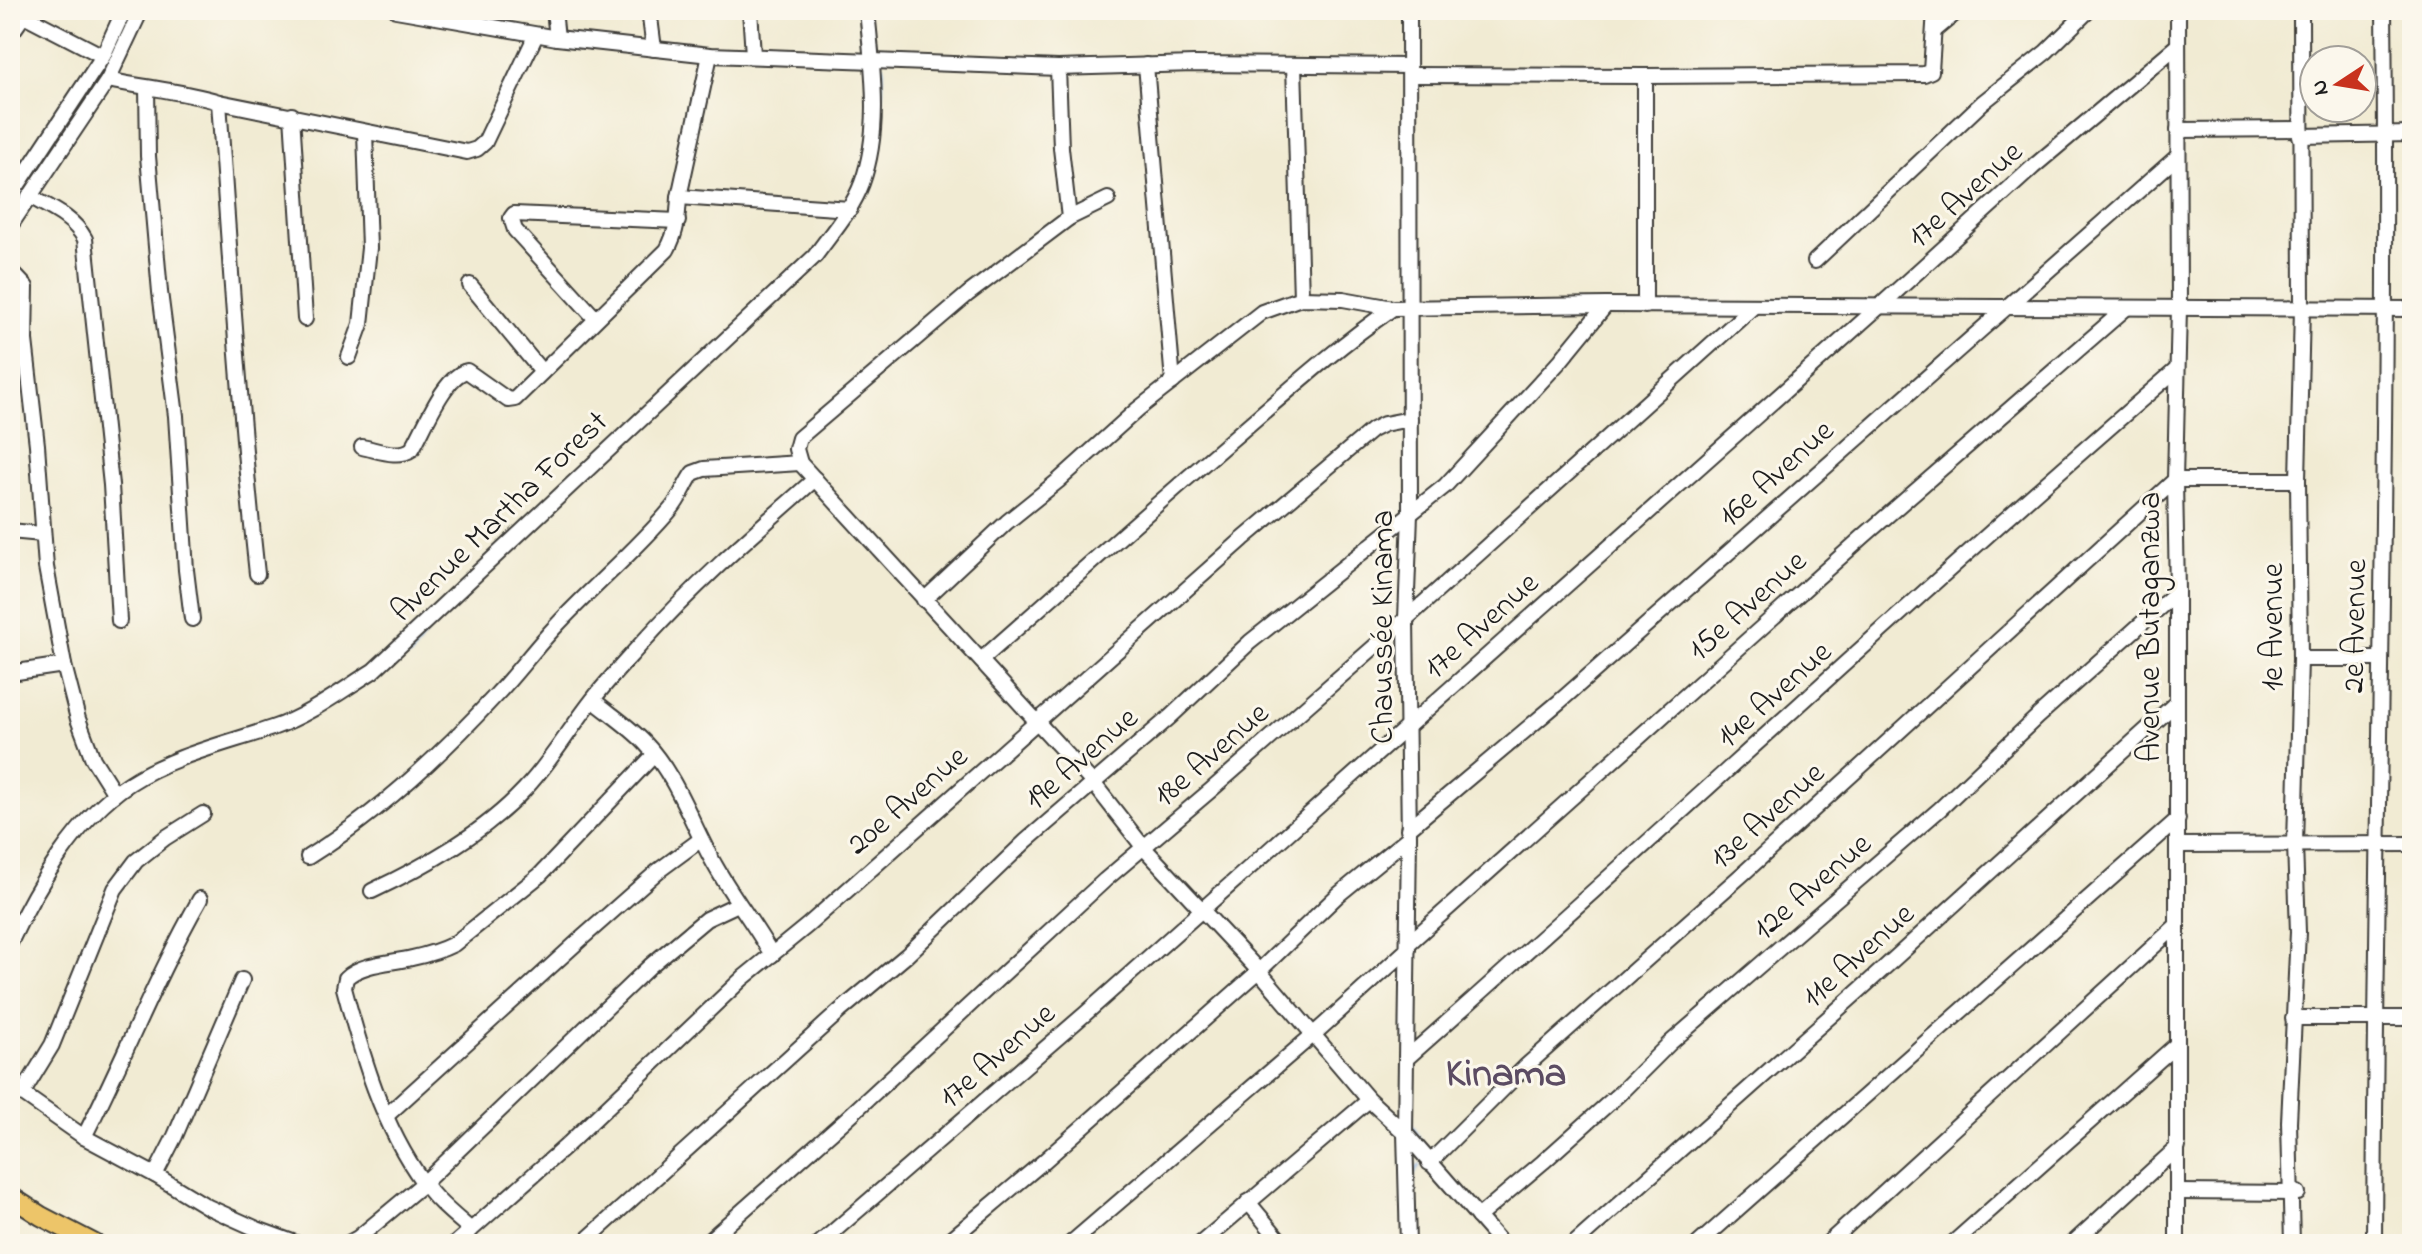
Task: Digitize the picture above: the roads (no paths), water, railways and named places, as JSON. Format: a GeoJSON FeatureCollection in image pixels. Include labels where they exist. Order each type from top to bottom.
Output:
{"type":"FeatureCollection","features":[{"type":"Feature","properties":{"kind":"main road"},"geometry":{"type":"LineString","coordinates":[[10,1196],[95,1244]]}},
{"type":"Feature","properties":{"kind":"street"},"geometry":{"type":"LineString","coordinates":[[10,197],[103,56],[124,10]]}},
{"type":"Feature","properties":{"kind":"street"},"geometry":{"type":"LineString","coordinates":[[10,226],[108,80],[141,10]]}},
{"type":"Feature","properties":{"kind":"street"},"geometry":{"type":"LineString","coordinates":[[396,10],[441,15],[536,35],[710,55],[1058,68],[1294,65],[1645,76],[1924,74],[1931,71],[1935,10]]}},
{"type":"Feature","properties":{"kind":"street"},"geometry":{"type":"LineString","coordinates":[[554,10],[557,38]]}},
{"type":"Feature","properties":{"kind":"street"},"geometry":{"type":"LineString","coordinates":[[649,10],[654,49]]}},
{"type":"Feature","properties":{"kind":"street"},"geometry":{"type":"LineString","coordinates":[[750,10],[753,55]]}},
{"type":"Feature","properties":{"kind":"street","name":"Avenue Martha Forest"},"geometry":{"type":"LineString","coordinates":[[10,943],[50,870],[94,813],[115,794],[131,782],[188,756],[275,727],[310,710],[373,671],[815,256],[850,209],[862,182],[870,149],[875,101],[867,10]]}},
{"type":"Feature","properties":{"kind":"street","name":"Chaussée Kinama"},"geometry":{"type":"LineString","coordinates":[[1408,1244],[1405,1133],[1409,833],[1406,619],[1410,514],[1409,10]]}},
{"type":"Feature","properties":{"kind":"street"},"geometry":{"type":"LineString","coordinates":[[1935,30],[1959,10]]}},
{"type":"Feature","properties":{"kind":"street"},"geometry":{"type":"LineString","coordinates":[[1815,261],[1982,103],[2046,52],[2089,10]]}},
{"type":"Feature","properties":{"kind":"street","name":"Avenue Butaganzwa"},"geometry":{"type":"LineString","coordinates":[[2177,1244],[2175,480],[2179,308],[2178,10]]}},
{"type":"Feature","properties":{"kind":"street","name":"1e Avenue"},"geometry":{"type":"LineString","coordinates":[[2292,1244],[2295,1194],[2289,1122],[2298,932],[2295,844],[2300,659],[2301,10]]}},
{"type":"Feature","properties":{"kind":"street","name":"2e Avenue"},"geometry":{"type":"LineString","coordinates":[[2374,1244],[2380,844],[2379,659],[2385,483],[2384,10]]}},
{"type":"Feature","properties":{"kind":"street"},"geometry":{"type":"LineString","coordinates":[[10,35],[19,12],[103,56]]}},
{"type":"Feature","properties":{"kind":"street"},"geometry":{"type":"LineString","coordinates":[[108,80],[467,152],[485,142],[536,35]]}},
{"type":"Feature","properties":{"kind":"street","name":"17e Avenue"},"geometry":{"type":"LineString","coordinates":[[819,1244],[1085,1014],[2033,167],[2178,45]]}},
{"type":"Feature","properties":{"kind":"street"},"geometry":{"type":"LineString","coordinates":[[362,447],[399,455],[408,453],[446,387],[459,373],[467,371],[508,400],[515,399],[667,250],[678,221],[679,197],[710,55]]}},
{"type":"Feature","properties":{"kind":"street"},"geometry":{"type":"LineString","coordinates":[[1146,65],[1173,382]]}},
{"type":"Feature","properties":{"kind":"street"},"geometry":{"type":"LineString","coordinates":[[1294,65],[1301,298]]}},
{"type":"Feature","properties":{"kind":"street"},"geometry":{"type":"LineString","coordinates":[[1058,68],[1061,148],[1069,218]]}},
{"type":"Feature","properties":{"kind":"street"},"geometry":{"type":"LineString","coordinates":[[1645,76],[1645,306]]}},
{"type":"Feature","properties":{"kind":"street"},"geometry":{"type":"LineString","coordinates":[[147,88],[149,172],[176,416],[192,619]]}},
{"type":"Feature","properties":{"kind":"street"},"geometry":{"type":"LineString","coordinates":[[219,102],[233,322],[257,574]]}},
{"type":"Feature","properties":{"kind":"street"},"geometry":{"type":"LineString","coordinates":[[292,115],[305,319]]}},
{"type":"Feature","properties":{"kind":"street"},"geometry":{"type":"LineString","coordinates":[[2178,130],[2412,134]]}},
{"type":"Feature","properties":{"kind":"street"},"geometry":{"type":"LineString","coordinates":[[349,357],[361,324],[369,248],[365,132]]}},
{"type":"Feature","properties":{"kind":"street","name":"16e Avenue"},"geometry":{"type":"LineString","coordinates":[[945,1244],[1043,1162],[1259,971],[1338,895],[2178,156]]}},
{"type":"Feature","properties":{"kind":"street"},"geometry":{"type":"LineString","coordinates":[[29,196],[70,219],[85,239],[111,485],[119,621]]}},
{"type":"Feature","properties":{"kind":"street"},"geometry":{"type":"LineString","coordinates":[[679,197],[850,209]]}},
{"type":"Feature","properties":{"kind":"street"},"geometry":{"type":"LineString","coordinates":[[1108,199],[1069,218],[958,302],[799,438],[796,449],[800,463],[1094,784],[1144,848],[1259,971],[1369,1100],[1431,1160],[1502,1244]]}},
{"type":"Feature","properties":{"kind":"street"},"geometry":{"type":"LineString","coordinates":[[595,318],[515,230],[511,218],[514,214],[678,221]]}},
{"type":"Feature","properties":{"kind":"street"},"geometry":{"type":"LineString","coordinates":[[10,270],[26,287],[28,298],[25,340],[37,445],[42,534],[64,665],[84,740],[115,794]]}},
{"type":"Feature","properties":{"kind":"street"},"geometry":{"type":"LineString","coordinates":[[470,285],[542,372]]}},
{"type":"Feature","properties":{"kind":"street"},"geometry":{"type":"LineString","coordinates":[[924,600],[1007,522],[1138,409],[1262,312],[1301,298],[1343,299],[1393,308],[1606,305],[2412,309]]}},
{"type":"Feature","properties":{"kind":"street","name":"19e Avenue"},"geometry":{"type":"LineString","coordinates":[[582,1244],[840,1011],[907,955],[1047,822],[1094,784],[1250,642],[1445,486],[1561,360],[1606,305]]}},
{"type":"Feature","properties":{"kind":"street","name":"18e Avenue"},"geometry":{"type":"LineString","coordinates":[[705,1244],[845,1120],[1105,880],[1406,619],[1754,306]]}},
{"type":"Feature","properties":{"kind":"street"},"geometry":{"type":"LineString","coordinates":[[981,660],[1304,376],[1393,308]]}},
{"type":"Feature","properties":{"kind":"street","name":"15e Avenue"},"geometry":{"type":"LineString","coordinates":[[1070,1244],[1314,1034],[1865,535],[2125,309]]}},
{"type":"Feature","properties":{"kind":"street","name":"14e Avenue"},"geometry":{"type":"LineString","coordinates":[[1407,1058],[2015,509],[2177,369]]}},
{"type":"Feature","properties":{"kind":"street","name":"20e Avenue"},"geometry":{"type":"LineString","coordinates":[[455,1244],[565,1147],[724,996],[1334,461],[1372,430],[1384,424],[1410,419]]}},
{"type":"Feature","properties":{"kind":"street"},"geometry":{"type":"LineString","coordinates":[[308,857],[395,796],[440,752],[497,695],[573,607],[632,552],[674,506],[693,473],[704,469],[800,463]]}},
{"type":"Feature","properties":{"kind":"street"},"geometry":{"type":"LineString","coordinates":[[372,891],[460,841],[508,806],[548,763],[593,700],[668,614],[815,479]]}},
{"type":"Feature","properties":{"kind":"street"},"geometry":{"type":"LineString","coordinates":[[2175,480],[2298,480]]}},
{"type":"Feature","properties":{"kind":"street","name":"13e Avenue"},"geometry":{"type":"LineString","coordinates":[[1431,1160],[1525,1067],[1746,871],[2175,480]]}},
{"type":"Feature","properties":{"kind":"street"},"geometry":{"type":"LineString","coordinates":[[10,531],[42,534]]}},
{"type":"Feature","properties":{"kind":"street","name":"12e Avenue"},"geometry":{"type":"LineString","coordinates":[[1480,1215],[1576,1133],[1670,1043],[1940,809],[2038,716],[2177,592]]}},
{"type":"Feature","properties":{"kind":"street"},"geometry":{"type":"LineString","coordinates":[[2300,659],[2379,659]]}},
{"type":"Feature","properties":{"kind":"street"},"geometry":{"type":"LineString","coordinates":[[10,673],[64,665]]}},
{"type":"Feature","properties":{"kind":"street"},"geometry":{"type":"LineString","coordinates":[[593,700],[645,743],[673,782],[700,840],[772,955]]}},
{"type":"Feature","properties":{"kind":"street","name":"11e Avenue"},"geometry":{"type":"LineString","coordinates":[[1574,1244],[2176,703]]}},
{"type":"Feature","properties":{"kind":"street"},"geometry":{"type":"LineString","coordinates":[[471,1230],[443,1206],[424,1183],[386,1116],[347,1000],[344,988],[346,978],[359,969],[415,958],[454,944],[540,875],[654,755]]}},
{"type":"Feature","properties":{"kind":"street"},"geometry":{"type":"LineString","coordinates":[[22,1094],[52,1045],[115,889],[136,861],[203,814]]}},
{"type":"Feature","properties":{"kind":"street"},"geometry":{"type":"LineString","coordinates":[[1698,1244],[2178,819]]}},
{"type":"Feature","properties":{"kind":"street"},"geometry":{"type":"LineString","coordinates":[[386,1116],[658,871],[700,840]]}},
{"type":"Feature","properties":{"kind":"street"},"geometry":{"type":"LineString","coordinates":[[2178,845],[2412,844]]}},
{"type":"Feature","properties":{"kind":"street"},"geometry":{"type":"LineString","coordinates":[[84,1137],[178,938],[200,899]]}},
{"type":"Feature","properties":{"kind":"street"},"geometry":{"type":"LineString","coordinates":[[347,1244],[424,1183],[650,966],[706,919],[738,904]]}},
{"type":"Feature","properties":{"kind":"street"},"geometry":{"type":"LineString","coordinates":[[1827,1244],[2176,926]]}},
{"type":"Feature","properties":{"kind":"street"},"geometry":{"type":"LineString","coordinates":[[155,1175],[186,1113],[242,980]]}},
{"type":"Feature","properties":{"kind":"street"},"geometry":{"type":"LineString","coordinates":[[2293,1018],[2412,1018]]}},
{"type":"Feature","properties":{"kind":"street"},"geometry":{"type":"LineString","coordinates":[[1952,1244],[2176,1045]]}},
{"type":"Feature","properties":{"kind":"street"},"geometry":{"type":"LineString","coordinates":[[10,1085],[84,1137],[208,1207],[298,1244]]}},
{"type":"Feature","properties":{"kind":"street"},"geometry":{"type":"LineString","coordinates":[[1200,1244],[1369,1100]]}},
{"type":"Feature","properties":{"kind":"street"},"geometry":{"type":"LineString","coordinates":[[2072,1244],[2178,1147]]}},
{"type":"Feature","properties":{"kind":"street"},"geometry":{"type":"LineString","coordinates":[[2177,1192],[2295,1194]]}},
{"type":"Feature","properties":{"kind":"street"},"geometry":{"type":"LineString","coordinates":[[1248,1202],[1283,1244]]}},
{"type":"Feature","properties":{"kind":"waterway"},"geometry":{"type":"LineString","coordinates":[[878,146],[883,66]]}},
{"type":"Feature","properties":{"kind":"waterway"},"geometry":{"type":"LineString","coordinates":[[394,660],[411,655],[430,626]]}},
{"type":"Feature","properties":{"kind":"waterway"},"geometry":{"type":"LineString","coordinates":[[1412,1126],[1420,1140]]}},
{"type":"Feature","properties":{"kind":"waterway"},"geometry":{"type":"LineString","coordinates":[[1412,1176],[1420,1165]]}},
{"type":"Feature","properties":{"kind":"district","name":"Kinama"},"geometry":{"type":"Point","coordinates":[1506,1071]}}]}
